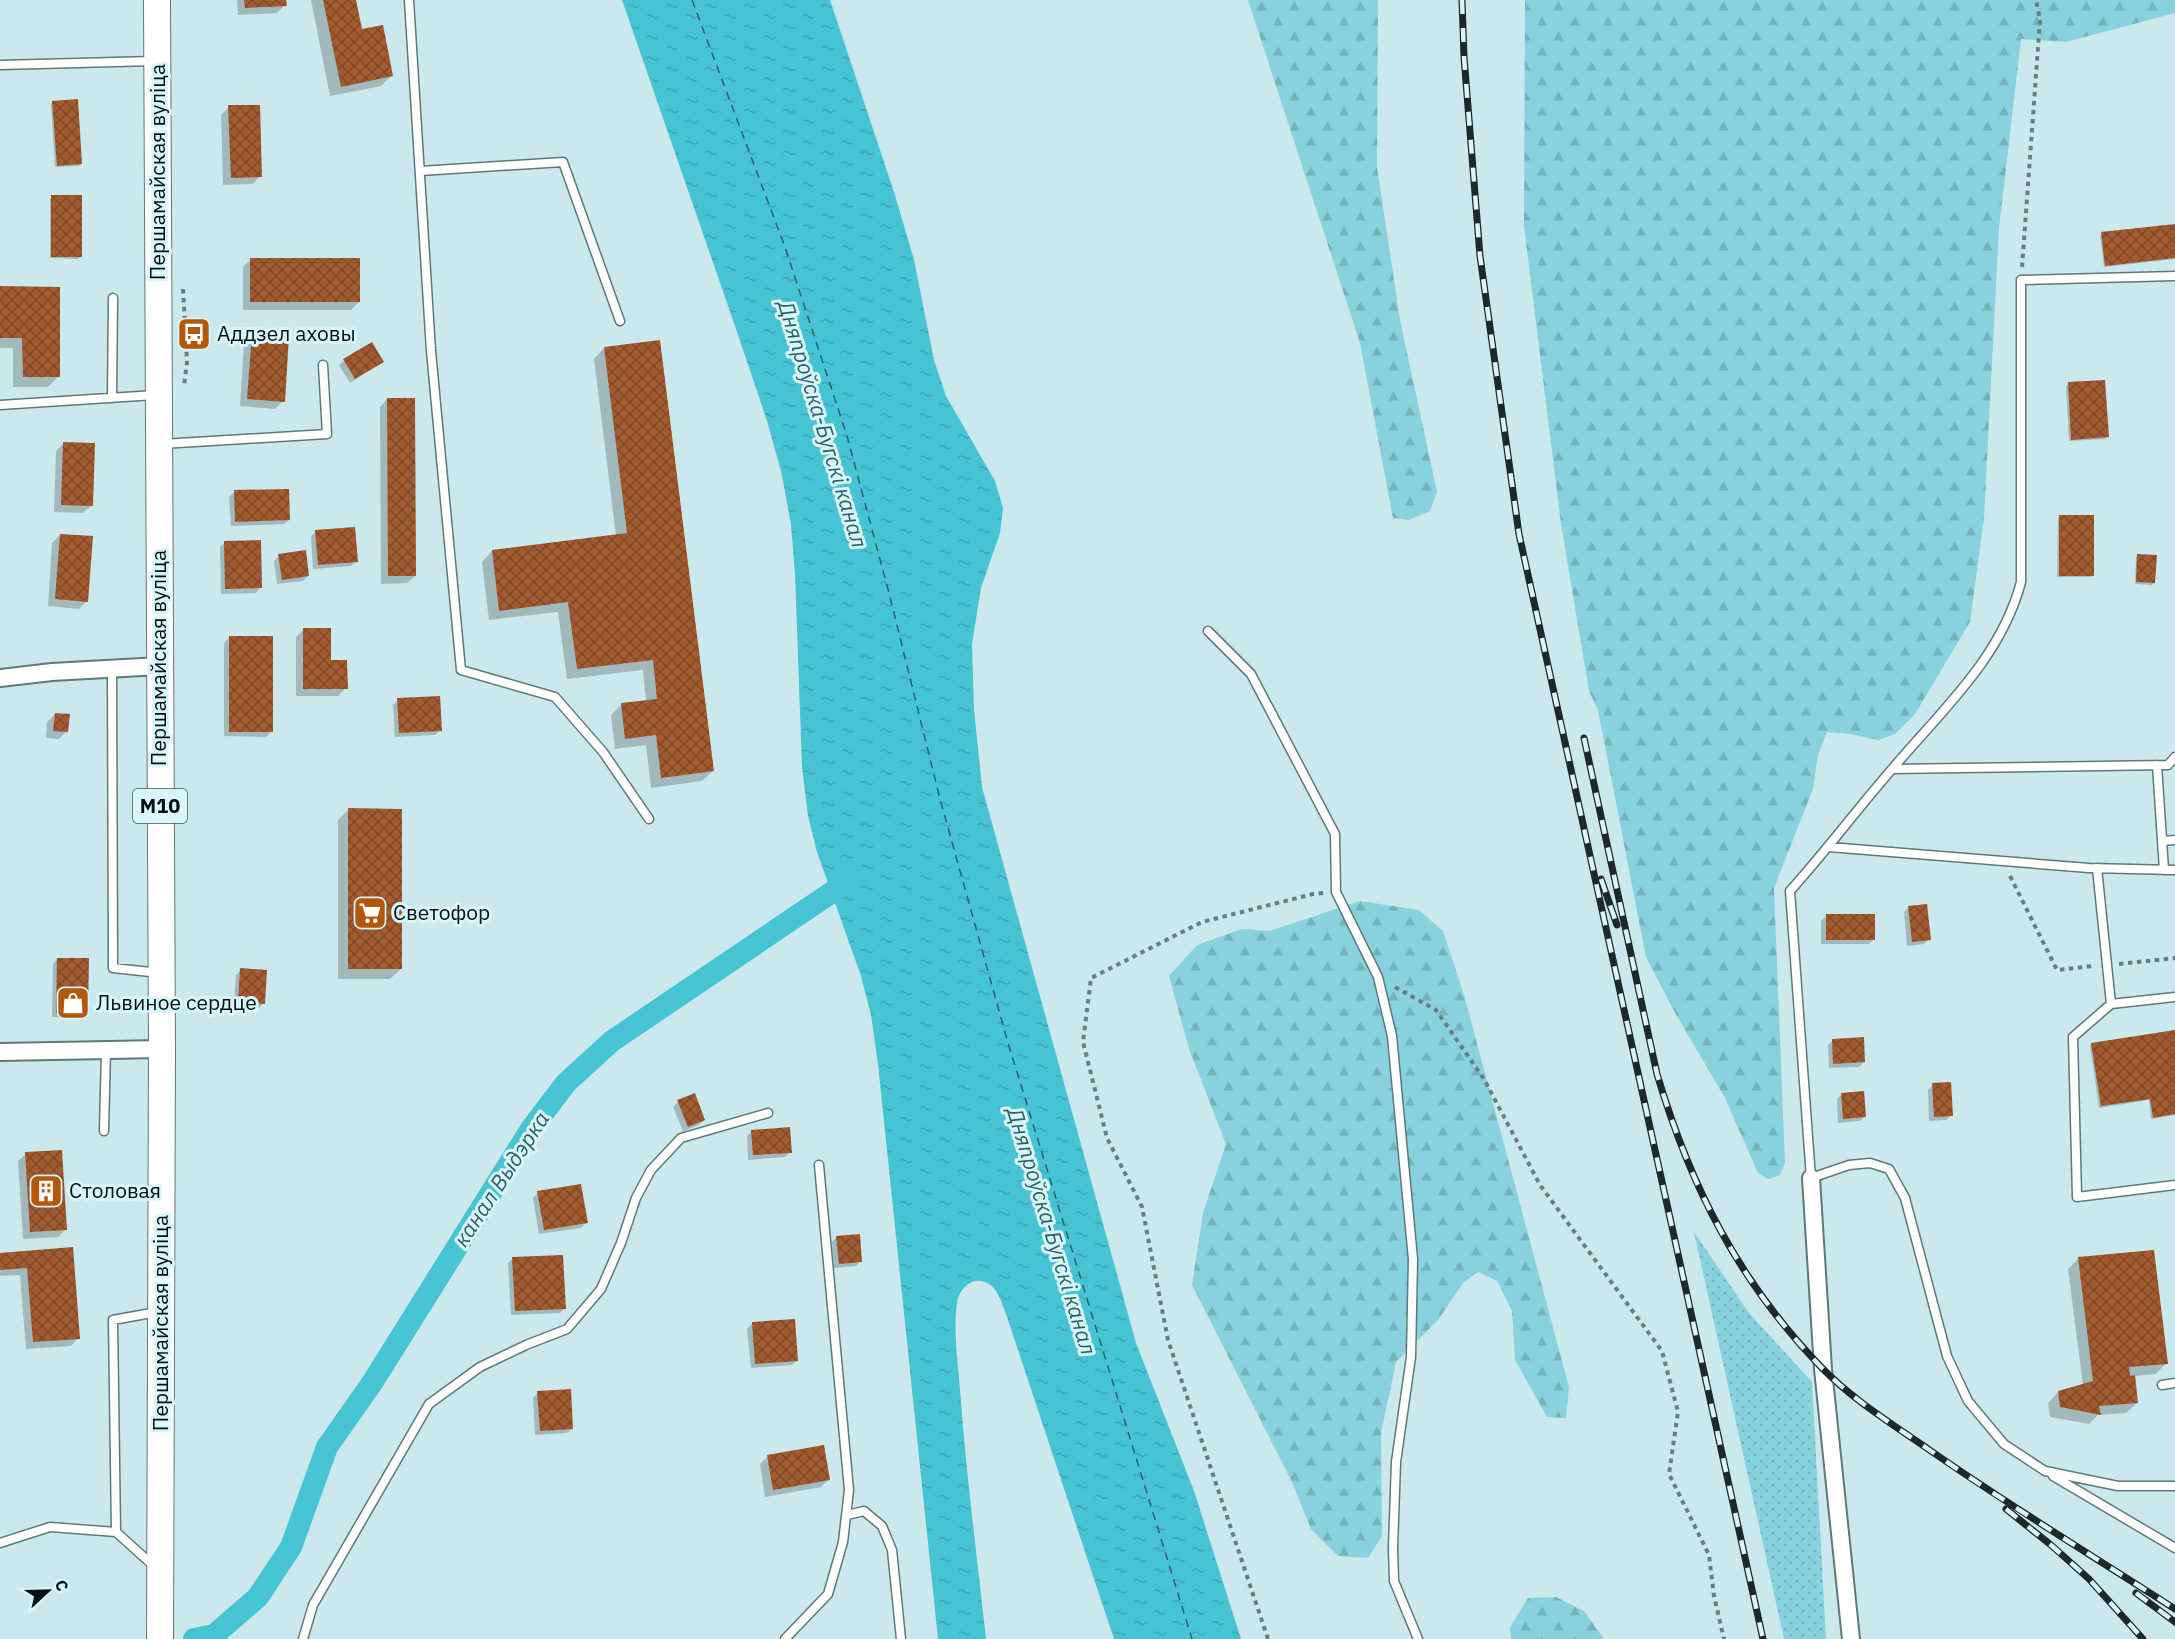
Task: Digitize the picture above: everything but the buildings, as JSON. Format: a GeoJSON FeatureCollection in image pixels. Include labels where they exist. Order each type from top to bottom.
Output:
{"type":"FeatureCollection","features":[{"type":"Feature","properties":{"kind":"main road","name":"Першамайская вуліца"},"geometry":{"type":"LineString","coordinates":[[156,0],[162,1049],[160,1639]]}},
{"type":"Feature","properties":{"kind":"street"},"geometry":{"type":"LineString","coordinates":[[0,678],[160,666]]}},
{"type":"Feature","properties":{"kind":"street"},"geometry":{"type":"LineString","coordinates":[[0,1052],[162,1049]]}},
{"type":"Feature","properties":{"kind":"street"},"geometry":{"type":"LineString","coordinates":[[1810,1178],[1823,1369],[1851,1639]]}},
{"type":"Feature","properties":{"kind":"lane"},"geometry":{"type":"LineString","coordinates":[[409,0],[431,351],[461,670],[555,697],[603,752],[649,819]]}},
{"type":"Feature","properties":{"kind":"lane"},"geometry":{"type":"LineString","coordinates":[[0,65],[157,61]]}},
{"type":"Feature","properties":{"kind":"lane"},"geometry":{"type":"LineString","coordinates":[[420,171],[563,162],[620,321]]}},
{"type":"Feature","properties":{"kind":"lane"},"geometry":{"type":"LineString","coordinates":[[2175,276],[2021,280],[2021,582],[2016,598],[1999,636],[1974,676],[1892,769],[1790,891],[1810,1178],[1849,1165],[1870,1163],[1889,1169],[1905,1198],[1947,1356],[1968,1401],[2004,1444],[2175,1548]]}},
{"type":"Feature","properties":{"kind":"lane"},"geometry":{"type":"LineString","coordinates":[[112,298],[112,398]]}},
{"type":"Feature","properties":{"kind":"lane"},"geometry":{"type":"LineString","coordinates":[[159,445],[327,434],[323,365]]}},
{"type":"Feature","properties":{"kind":"lane"},"geometry":{"type":"LineString","coordinates":[[0,405],[159,395]]}},
{"type":"Feature","properties":{"kind":"lane"},"geometry":{"type":"LineString","coordinates":[[1208,630],[1251,674],[1335,834],[1336,892],[1378,977],[1392,1036],[1413,1259],[1411,1357],[1396,1462],[1394,1581],[1419,1639]]}},
{"type":"Feature","properties":{"kind":"lane"},"geometry":{"type":"LineString","coordinates":[[112,668],[112,968],[160,973]]}},
{"type":"Feature","properties":{"kind":"lane"},"geometry":{"type":"LineString","coordinates":[[1892,769],[2168,765],[2175,757]]}},
{"type":"Feature","properties":{"kind":"lane"},"geometry":{"type":"LineString","coordinates":[[2157,765],[2164,870]]}},
{"type":"Feature","properties":{"kind":"lane"},"geometry":{"type":"LineString","coordinates":[[2162,841],[2175,840]]}},
{"type":"Feature","properties":{"kind":"lane"},"geometry":{"type":"LineString","coordinates":[[1829,847],[2097,868],[2175,870]]}},
{"type":"Feature","properties":{"kind":"lane"},"geometry":{"type":"LineString","coordinates":[[2097,868],[2111,1004]]}},
{"type":"Feature","properties":{"kind":"lane"},"geometry":{"type":"LineString","coordinates":[[2175,997],[2111,1004],[2073,1037],[2077,1197],[2175,1185]]}},
{"type":"Feature","properties":{"kind":"lane"},"geometry":{"type":"LineString","coordinates":[[104,1131],[106,1050]]}},
{"type":"Feature","properties":{"kind":"lane"},"geometry":{"type":"LineString","coordinates":[[303,1639],[314,1605],[429,1404],[480,1367],[567,1329],[601,1289],[621,1243],[636,1198],[651,1170],[681,1138],[768,1113]]}},
{"type":"Feature","properties":{"kind":"lane"},"geometry":{"type":"LineString","coordinates":[[785,1639],[828,1594],[843,1542],[849,1490],[819,1165]]}},
{"type":"Feature","properties":{"kind":"lane"},"geometry":{"type":"LineString","coordinates":[[116,1532],[113,1320],[160,1311]]}},
{"type":"Feature","properties":{"kind":"lane"},"geometry":{"type":"LineString","coordinates":[[2162,1385],[2175,1383]]}},
{"type":"Feature","properties":{"kind":"lane"},"geometry":{"type":"LineString","coordinates":[[2045,1471],[2118,1486],[2175,1486]]}},
{"type":"Feature","properties":{"kind":"lane"},"geometry":{"type":"LineString","coordinates":[[846,1515],[864,1511],[882,1526],[892,1550],[901,1639]]}},
{"type":"Feature","properties":{"kind":"lane"},"geometry":{"type":"LineString","coordinates":[[0,1543],[50,1527],[116,1532],[160,1572]]}},
{"type":"Feature","properties":{"kind":"path"},"geometry":{"type":"LineString","coordinates":[[2021,280],[2040,20],[2036,0]]}},
{"type":"Feature","properties":{"kind":"path"},"geometry":{"type":"LineString","coordinates":[[2008,861],[2010,878],[2057,970],[2175,958]]}},
{"type":"Feature","properties":{"kind":"path"},"geometry":{"type":"LineString","coordinates":[[1268,1639],[1168,1340],[1142,1207],[1107,1138],[1083,1042],[1091,978],[1202,922],[1313,894],[1336,892]]}},
{"type":"Feature","properties":{"kind":"path"},"geometry":{"type":"LineString","coordinates":[[1378,977],[1436,1010],[1485,1079],[1540,1185],[1662,1351],[1678,1412],[1669,1474],[1709,1555],[1714,1596],[1724,1639]]}},
{"type":"Feature","properties":{"kind":"green space"},"geometry":{"type":"Polygon","coordinates":[[[1248,0],[1378,0],[1377,167],[1400,320],[1437,492],[1430,511],[1409,520],[1393,518],[1360,343],[1248,0]]]}},
{"type":"Feature","properties":{"kind":"green space"},"geometry":{"type":"Polygon","coordinates":[[[1525,0],[2175,0],[2175,13],[2066,42],[2021,39],[1999,228],[1984,518],[1970,622],[1915,714],[1895,734],[1878,740],[1827,732],[1818,755],[1813,789],[1774,888],[1785,1163],[1780,1175],[1768,1179],[1758,1173],[1725,1098],[1673,1009],[1646,957],[1598,710],[1589,691],[1561,524],[1524,226],[1525,0]]]}},
{"type":"Feature","properties":{"kind":"green space"},"geometry":{"type":"Polygon","coordinates":[[[1360,901],[1419,910],[1443,931],[1464,995],[1569,1387],[1566,1418],[1547,1417],[1515,1360],[1512,1311],[1497,1281],[1478,1272],[1463,1283],[1438,1320],[1396,1362],[1381,1433],[1382,1536],[1368,1558],[1338,1556],[1311,1529],[1292,1482],[1192,1285],[1203,1213],[1226,1144],[1189,1049],[1169,976],[1197,945],[1242,929],[1270,931],[1360,901]]]}},
{"type":"Feature","properties":{"kind":"green space"},"geometry":{"type":"Polygon","coordinates":[[[1694,1232],[1749,1313],[1812,1382],[1826,1639],[1784,1639],[1694,1232]]]}},
{"type":"Feature","properties":{"kind":"green space"},"geometry":{"type":"Polygon","coordinates":[[[1556,1597],[1584,1611],[1604,1639],[1511,1639],[1510,1627],[1528,1598],[1556,1597]]]}},
{"type":"Feature","properties":{"kind":"water","name":"Дняпроўска-Бугскі канал"},"geometry":{"type":"Polygon","coordinates":[[[622,0],[830,0],[895,195],[914,260],[934,360],[946,396],[995,481],[1003,508],[1000,533],[981,588],[972,644],[974,709],[982,787],[1136,1343],[1194,1491],[1241,1639],[1114,1639],[1005,1311],[995,1289],[983,1281],[978,1281],[968,1284],[958,1297],[956,1335],[965,1452],[986,1639],[938,1639],[871,1015],[861,976],[817,852],[808,816],[802,767],[795,574],[791,525],[782,475],[767,421],[735,326],[622,0]]]}},
{"type":"Feature","properties":{"kind":"waterway","name":"канал Выдэрка"},"geometry":{"type":"LineString","coordinates":[[194,1639],[214,1635],[258,1597],[291,1547],[327,1447],[372,1383],[531,1129],[566,1083],[612,1041],[856,876]]}},
{"type":"Feature","properties":{"kind":"ferry route"},"geometry":{"type":"LineString","coordinates":[[692,0],[785,247],[847,436],[940,799],[1008,1043],[1192,1639]]}},
{"type":"Feature","properties":{"kind":"railway"},"geometry":{"type":"LineString","coordinates":[[1462,0],[1464,57],[1480,256],[1519,534],[1763,1639]]}},
{"type":"Feature","properties":{"kind":"railway"},"geometry":{"type":"LineString","coordinates":[[1584,738],[1657,1074],[1685,1156],[1721,1232],[1742,1267],[1792,1335],[1834,1380],[1861,1402],[1991,1491],[2175,1609]]}},
{"type":"Feature","properties":{"kind":"railway"},"geometry":{"type":"LineString","coordinates":[[1601,879],[1617,925]]}},
{"type":"Feature","properties":{"kind":"railway"},"geometry":{"type":"LineString","coordinates":[[2006,1509],[2089,1579],[2143,1639]]}},
{"type":"Feature","properties":{"kind":"railway"},"geometry":{"type":"LineString","coordinates":[[2136,1593],[2175,1622]]}},
{"type":"Feature","properties":{"kind":"place","name":"Аддзел аховы"},"geometry":{"type":"Point","coordinates":[194,334]}},
{"type":"Feature","properties":{"kind":"place","name":"Светофор"},"geometry":{"type":"Point","coordinates":[370,913]}},
{"type":"Feature","properties":{"kind":"place","name":"Львиное сердце"},"geometry":{"type":"Point","coordinates":[73,1003]}},
{"type":"Feature","properties":{"kind":"place","name":"Столовая"},"geometry":{"type":"Point","coordinates":[46,1191]}}]}
